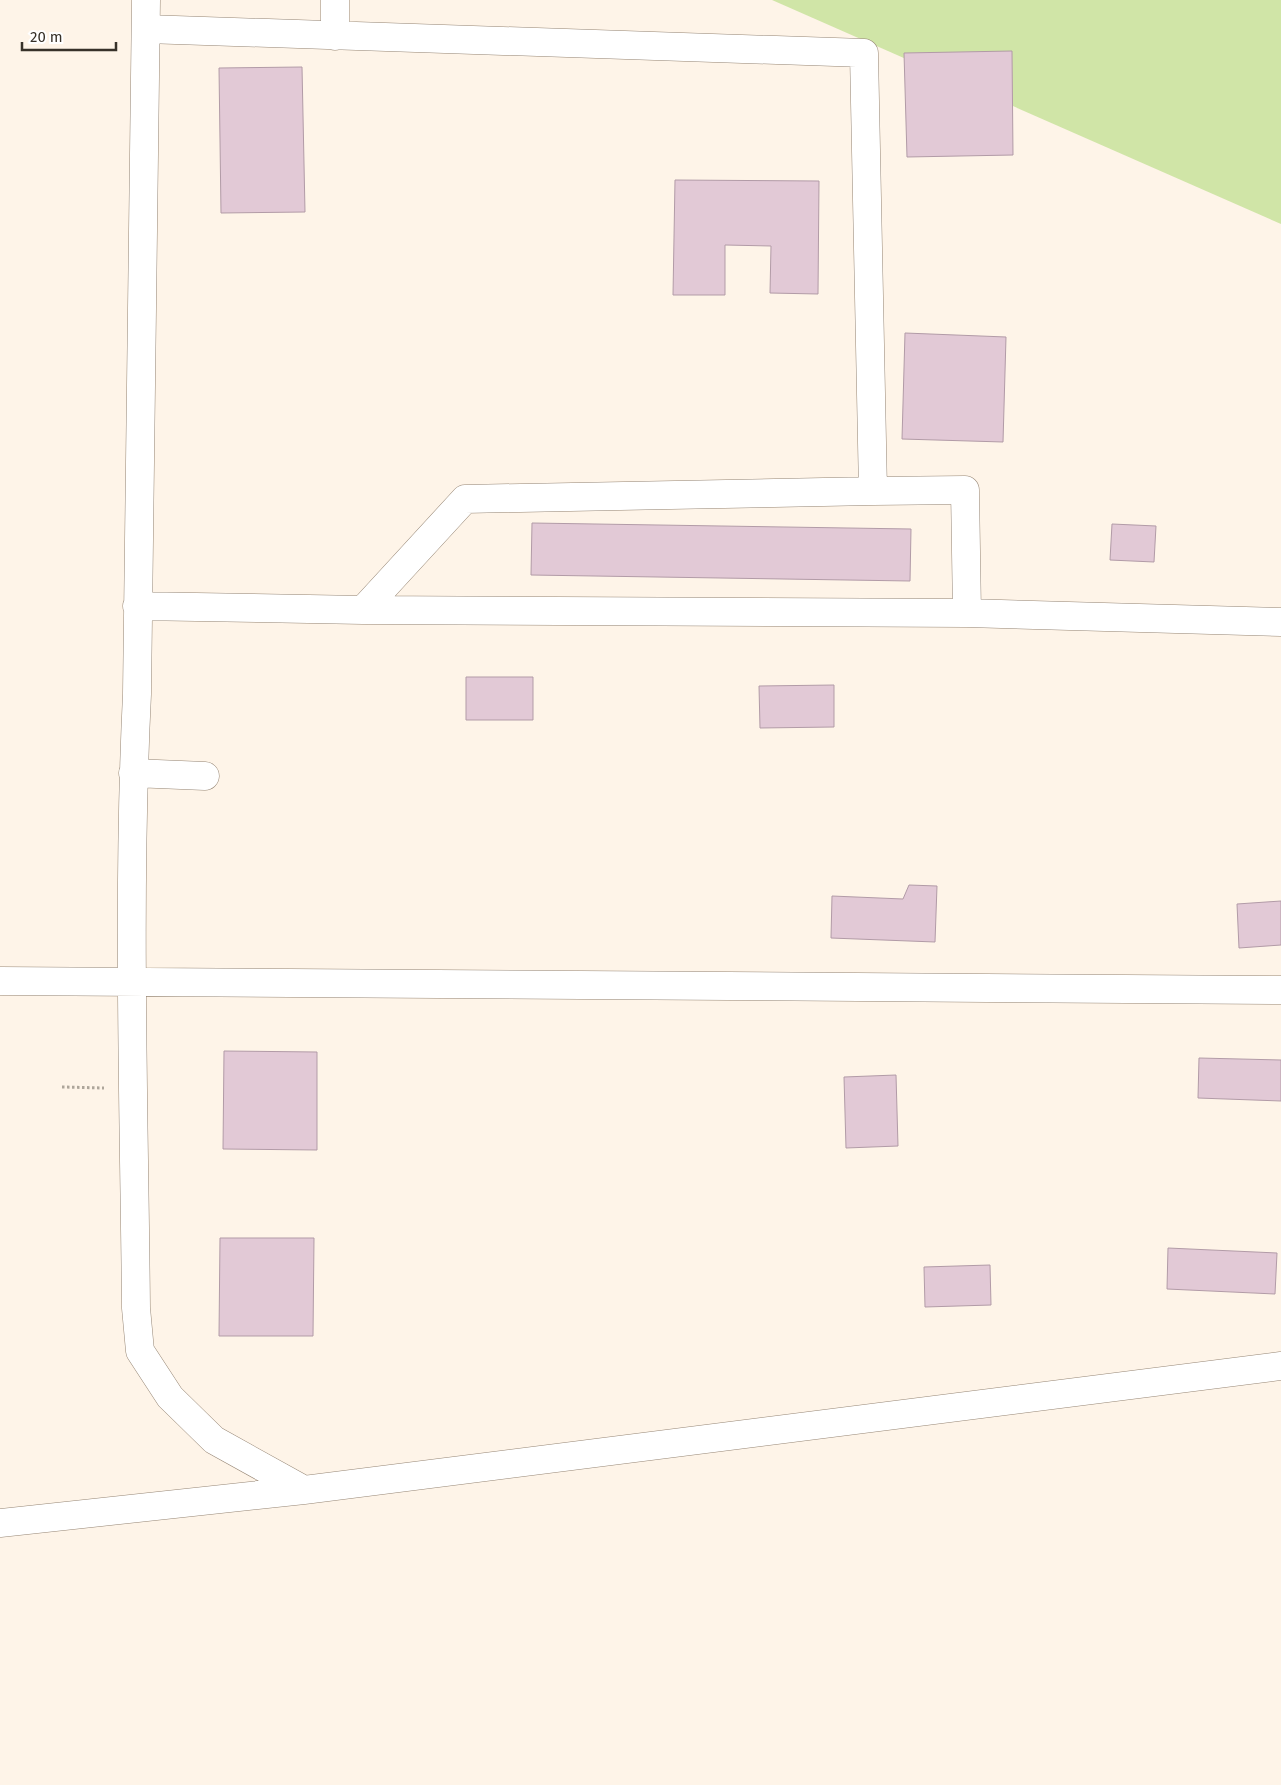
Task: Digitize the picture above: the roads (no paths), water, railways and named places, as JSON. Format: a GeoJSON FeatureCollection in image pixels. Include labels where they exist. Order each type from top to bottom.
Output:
{"type":"FeatureCollection","features":[{"type":"Feature","properties":{"kind":"street"},"geometry":{"type":"LineString","coordinates":[[146,0],[137,694],[133,773],[132,981],[136,1308],[140,1351],[170,1397],[214,1440],[304,1490]]}},
{"type":"Feature","properties":{"kind":"street"},"geometry":{"type":"LineString","coordinates":[[335,0],[335,36]]}},
{"type":"Feature","properties":{"kind":"street"},"geometry":{"type":"LineString","coordinates":[[146,29],[864,53],[873,492]]}},
{"type":"Feature","properties":{"kind":"street"},"geometry":{"type":"LineString","coordinates":[[363,610],[466,499],[965,490],[966,613]]}},
{"type":"Feature","properties":{"kind":"street"},"geometry":{"type":"LineString","coordinates":[[137,606],[363,610],[966,613],[1281,622]]}},
{"type":"Feature","properties":{"kind":"street"},"geometry":{"type":"LineString","coordinates":[[133,773],[205,776]]}},
{"type":"Feature","properties":{"kind":"street"},"geometry":{"type":"LineString","coordinates":[[0,981],[1281,990]]}},
{"type":"Feature","properties":{"kind":"street"},"geometry":{"type":"LineString","coordinates":[[0,1523],[304,1490],[1281,1366]]}}]}
